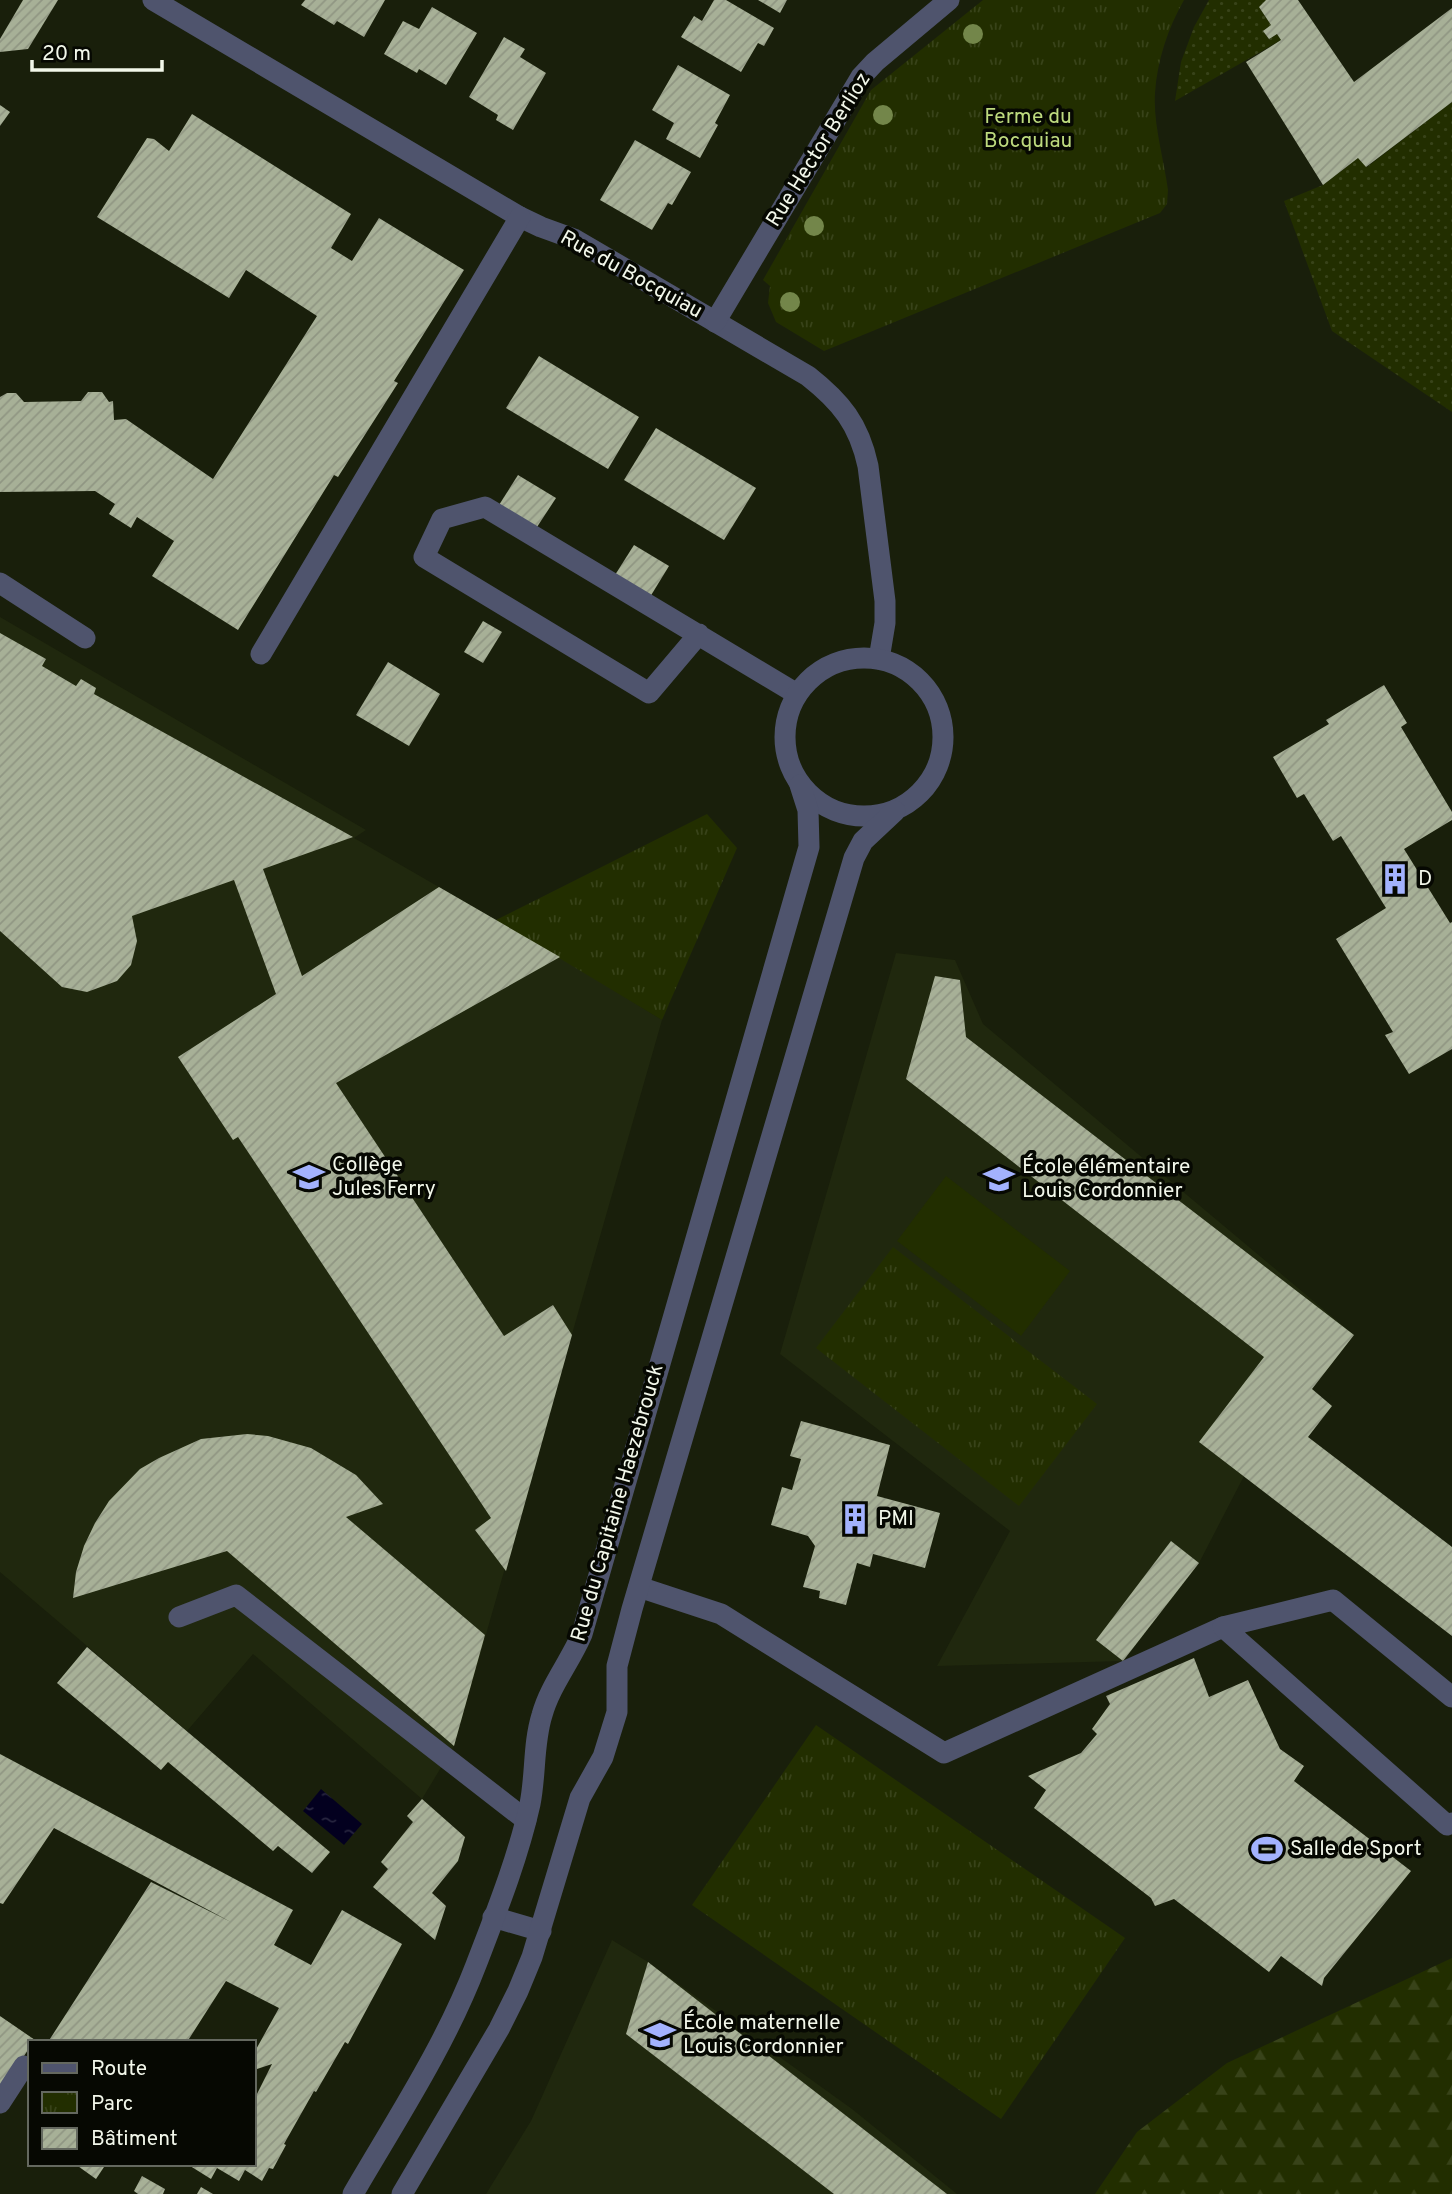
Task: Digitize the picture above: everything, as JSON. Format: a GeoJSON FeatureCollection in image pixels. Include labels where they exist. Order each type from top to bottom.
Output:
{"type":"FeatureCollection","features":[{"type":"Feature","properties":{"kind":"street","name":"Rue du Bocquiau"},"geometry":{"type":"LineString","coordinates":[[153,0],[520,217],[574,239],[808,376],[841,406],[855,426],[864,447],[882,578],[885,623],[879,659]]}},
{"type":"Feature","properties":{"kind":"street","name":"Rue Hector Berlioz"},"geometry":{"type":"LineString","coordinates":[[715,322],[861,77],[941,3]]}},
{"type":"Feature","properties":{"kind":"street"},"geometry":{"type":"LineString","coordinates":[[261,654],[520,217]]}},
{"type":"Feature","properties":{"kind":"street"},"geometry":{"type":"LineString","coordinates":[[699,634],[649,693],[424,557],[442,519],[485,507],[699,634],[797,694]]}},
{"type":"Feature","properties":{"kind":"street"},"geometry":{"type":"LineString","coordinates":[[0,583],[85,638]]}},
{"type":"Feature","properties":{"kind":"street"},"geometry":{"type":"LineString","coordinates":[[856,659],[879,659],[902,667],[922,682],[935,702],[943,725],[943,749],[930,782],[914,799],[895,811],[874,816],[844,814],[815,800],[800,785],[790,766],[785,745],[786,724],[797,694],[813,677],[833,664],[856,659]]}},
{"type":"Feature","properties":{"kind":"street","name":"Rue du Capitaine Haezebrouck"},"geometry":{"type":"LineString","coordinates":[[352,2194],[447,2030],[476,1965],[526,1820],[533,1791],[535,1743],[542,1714],[582,1634],[809,847],[808,810],[800,785]]}},
{"type":"Feature","properties":{"kind":"street","name":"Rue du Capitaine Haezebrouck"},"geometry":{"type":"LineString","coordinates":[[402,2194],[499,2029],[518,1992],[541,1931],[580,1798],[603,1757],[617,1712],[617,1666],[854,858],[863,841],[895,811]]}},
{"type":"Feature","properties":{"kind":"street"},"geometry":{"type":"LineString","coordinates":[[639,1587],[720,1614],[944,1753],[1223,1626],[1333,1600],[1452,1697]]}},
{"type":"Feature","properties":{"kind":"street"},"geometry":{"type":"LineString","coordinates":[[179,1617],[236,1595],[526,1820]]}},
{"type":"Feature","properties":{"kind":"street"},"geometry":{"type":"LineString","coordinates":[[1223,1626],[1447,1825],[1452,1823]]}},
{"type":"Feature","properties":{"kind":"street"},"geometry":{"type":"LineString","coordinates":[[494,1917],[541,1931]]}},
{"type":"Feature","properties":{"kind":"street"},"geometry":{"type":"LineString","coordinates":[[0,2103],[24,2066]]}},
{"type":"Feature","properties":{"kind":"shaded area","name":"Collège Jules Ferry"},"geometry":{"type":"Polygon","coordinates":[[[0,617],[366,830],[354,838],[560,957],[662,1020],[454,1746],[422,1799],[253,1654],[187,1731],[0,1572],[0,617]]]}},
{"type":"Feature","properties":{"kind":"shaded area","name":"École élémentaire Louis Cordonnier"},"geometry":{"type":"Polygon","coordinates":[[[896,953],[955,960],[983,1024],[1354,1335],[1244,1476],[1199,1563],[1123,1661],[937,1666],[1010,1531],[780,1354],[896,953]]]}},
{"type":"Feature","properties":{"kind":"shaded area","name":"École maternelle Louis Cordonnier"},"geometry":{"type":"Polygon","coordinates":[[[612,1940],[648,1962],[852,2109],[957,2194],[486,2194],[531,2121],[612,1940]]]}},
{"type":"Feature","properties":{"kind":"green space","name":"Ferme du Bocquiau"},"geometry":{"type":"Polygon","coordinates":[[[983,0],[1184,0],[1164,45],[1155,93],[1157,129],[1168,190],[1167,204],[1160,213],[824,351],[776,322],[768,303],[770,286],[763,280],[871,90],[983,0]]]}},
{"type":"Feature","properties":{"kind":"green space"},"geometry":{"type":"Polygon","coordinates":[[[1209,0],[1266,0],[1259,7],[1271,25],[1263,31],[1269,39],[1277,34],[1281,40],[1175,101],[1181,62],[1194,27],[1209,0]]]}},
{"type":"Feature","properties":{"kind":"green space"},"geometry":{"type":"Polygon","coordinates":[[[1452,102],[1452,412],[1332,331],[1284,201],[1323,185],[1358,158],[1367,167],[1452,102]]]}},
{"type":"Feature","properties":{"kind":"green space"},"geometry":{"type":"Polygon","coordinates":[[[707,814],[737,848],[662,1020],[496,920],[707,814]]]}},
{"type":"Feature","properties":{"kind":"green space"},"geometry":{"type":"Polygon","coordinates":[[[946,1176],[1070,1271],[1021,1336],[897,1241],[946,1176]]]}},
{"type":"Feature","properties":{"kind":"green space"},"geometry":{"type":"Polygon","coordinates":[[[893,1247],[1097,1404],[1019,1506],[816,1348],[893,1247]]]}},
{"type":"Feature","properties":{"kind":"green space"},"geometry":{"type":"Polygon","coordinates":[[[816,1725],[1125,1938],[1001,2119],[692,1905],[816,1725]]]}},
{"type":"Feature","properties":{"kind":"green space"},"geometry":{"type":"Polygon","coordinates":[[[1452,1958],[1452,2194],[1095,2194],[1137,2132],[1227,2063],[1452,1958]]]}},
{"type":"Feature","properties":{"kind":"water"},"geometry":{"type":"Polygon","coordinates":[[[321,1789],[362,1824],[344,1845],[303,1811],[321,1789]]]}},
{"type":"Feature","properties":{"kind":"building"},"geometry":{"type":"Polygon","coordinates":[[[23,0],[58,0],[28,49],[0,52],[0,39],[23,0]]]}},
{"type":"Feature","properties":{"kind":"building"},"geometry":{"type":"Polygon","coordinates":[[[305,0],[385,0],[364,37],[337,21],[334,25],[301,5],[305,0]]]}},
{"type":"Feature","properties":{"kind":"building"},"geometry":{"type":"Polygon","coordinates":[[[714,0],[726,0],[774,28],[764,46],[758,43],[741,72],[681,37],[694,16],[702,21],[714,0]]]}},
{"type":"Feature","properties":{"kind":"building"},"geometry":{"type":"Polygon","coordinates":[[[758,0],[787,0],[780,13],[758,0]]]}},
{"type":"Feature","properties":{"kind":"building"},"geometry":{"type":"Polygon","coordinates":[[[1266,0],[1298,0],[1354,82],[1452,8],[1452,102],[1366,167],[1358,158],[1323,185],[1246,62],[1281,40],[1277,34],[1269,39],[1263,31],[1271,25],[1259,7],[1266,0]]]}},
{"type":"Feature","properties":{"kind":"building"},"geometry":{"type":"Polygon","coordinates":[[[432,7],[477,33],[446,85],[419,69],[417,73],[384,54],[403,21],[419,29],[432,7]]]}},
{"type":"Feature","properties":{"kind":"building"},"geometry":{"type":"Polygon","coordinates":[[[504,37],[525,49],[520,57],[546,73],[513,130],[496,120],[498,115],[469,97],[504,37]]]}},
{"type":"Feature","properties":{"kind":"building"},"geometry":{"type":"Polygon","coordinates":[[[678,65],[730,95],[700,158],[666,139],[674,123],[652,110],[678,65]]]}},
{"type":"Feature","properties":{"kind":"building"},"geometry":{"type":"Polygon","coordinates":[[[0,105],[10,112],[0,126],[0,105]]]}},
{"type":"Feature","properties":{"kind":"building"},"geometry":{"type":"Polygon","coordinates":[[[192,114],[351,214],[331,248],[352,261],[379,218],[464,270],[394,381],[398,383],[338,477],[334,475],[238,630],[152,576],[174,541],[137,517],[131,528],[109,514],[115,504],[95,491],[0,492],[0,397],[7,393],[16,393],[24,402],[81,401],[88,392],[102,392],[109,402],[113,401],[114,420],[126,419],[213,479],[317,316],[246,270],[229,298],[97,217],[147,138],[154,139],[169,151],[192,114]]]}},
{"type":"Feature","properties":{"kind":"building"},"geometry":{"type":"Polygon","coordinates":[[[635,140],[691,172],[672,205],[668,203],[652,230],[600,200],[635,140]]]}},
{"type":"Feature","properties":{"kind":"building"},"geometry":{"type":"Polygon","coordinates":[[[539,356],[639,417],[608,469],[506,408],[539,356]]]}},
{"type":"Feature","properties":{"kind":"building"},"geometry":{"type":"Polygon","coordinates":[[[656,428],[756,488],[724,540],[624,480],[656,428]]]}},
{"type":"Feature","properties":{"kind":"building"},"geometry":{"type":"Polygon","coordinates":[[[518,475],[556,498],[537,527],[499,505],[518,475]]]}},
{"type":"Feature","properties":{"kind":"building"},"geometry":{"type":"Polygon","coordinates":[[[634,545],[669,566],[650,597],[615,575],[634,545]]]}},
{"type":"Feature","properties":{"kind":"building"},"geometry":{"type":"Polygon","coordinates":[[[483,621],[502,632],[483,663],[464,652],[483,621]]]}},
{"type":"Feature","properties":{"kind":"building"},"geometry":{"type":"Polygon","coordinates":[[[0,633],[46,659],[42,666],[76,686],[81,679],[96,688],[94,694],[353,837],[263,869],[302,976],[439,887],[560,957],[336,1083],[504,1336],[553,1305],[572,1335],[506,1571],[475,1530],[491,1518],[238,1137],[233,1140],[178,1057],[276,994],[234,880],[132,916],[137,941],[131,965],[117,981],[87,992],[62,987],[0,931],[0,633]]]}},
{"type":"Feature","properties":{"kind":"building"},"geometry":{"type":"Polygon","coordinates":[[[388,662],[440,694],[409,746],[356,715],[388,662]]]}},
{"type":"Feature","properties":{"kind":"building","name":"D"},"geometry":{"type":"Polygon","coordinates":[[[1384,685],[1407,723],[1401,727],[1452,812],[1452,820],[1404,849],[1450,923],[1452,922],[1452,1049],[1409,1074],[1385,1035],[1393,1032],[1336,939],[1386,908],[1341,836],[1333,841],[1304,794],[1297,798],[1273,757],[1329,724],[1326,720],[1384,685]]]}},
{"type":"Feature","properties":{"kind":"building"},"geometry":{"type":"Polygon","coordinates":[[[935,976],[960,980],[966,1037],[1354,1335],[1312,1389],[1332,1406],[1308,1437],[1452,1547],[1452,1636],[1199,1442],[1264,1357],[906,1079],[935,976]]]}},
{"type":"Feature","properties":{"kind":"building","name":"PMI"},"geometry":{"type":"Polygon","coordinates":[[[801,1421],[890,1445],[877,1496],[940,1513],[925,1568],[873,1554],[870,1567],[857,1563],[846,1605],[819,1598],[820,1591],[803,1587],[815,1546],[808,1536],[771,1525],[782,1487],[792,1490],[801,1459],[790,1456],[801,1421]]]}},
{"type":"Feature","properties":{"kind":"building"},"geometry":{"type":"Polygon","coordinates":[[[247,1434],[268,1436],[311,1448],[356,1475],[383,1504],[346,1517],[485,1635],[454,1746],[227,1551],[73,1598],[76,1572],[95,1523],[109,1501],[140,1469],[201,1439],[247,1434]]]}},
{"type":"Feature","properties":{"kind":"building"},"geometry":{"type":"Polygon","coordinates":[[[1171,1541],[1199,1563],[1123,1661],[1096,1640],[1171,1541]]]}},
{"type":"Feature","properties":{"kind":"building"},"geometry":{"type":"Polygon","coordinates":[[[87,1647],[330,1852],[312,1873],[278,1846],[273,1851],[168,1762],[161,1770],[57,1683],[87,1647]]]}},
{"type":"Feature","properties":{"kind":"building","name":"Salle de Sport"},"geometry":{"type":"Polygon","coordinates":[[[1194,1658],[1209,1697],[1248,1680],[1280,1749],[1304,1766],[1294,1781],[1411,1871],[1324,1978],[1322,1986],[1281,1956],[1269,1972],[1174,1899],[1155,1906],[1151,1898],[1034,1808],[1046,1790],[1028,1776],[1081,1753],[1097,1734],[1092,1729],[1110,1704],[1106,1696],[1194,1658]]]}},
{"type":"Feature","properties":{"kind":"building"},"geometry":{"type":"Polygon","coordinates":[[[0,1754],[293,1910],[274,1945],[311,1965],[342,1910],[402,1944],[348,2044],[345,2042],[316,2092],[314,2091],[273,2169],[269,2168],[262,2181],[245,2170],[239,2181],[217,2168],[211,2179],[190,2166],[256,2166],[256,2093],[272,2064],[256,2068],[256,2049],[279,2008],[226,1981],[188,2040],[49,2040],[151,1882],[231,1922],[54,1828],[3,1904],[0,1903],[0,1754]]]}},
{"type":"Feature","properties":{"kind":"building"},"geometry":{"type":"Polygon","coordinates":[[[422,1799],[465,1837],[458,1861],[432,1893],[446,1906],[435,1940],[373,1887],[388,1869],[381,1862],[413,1822],[407,1816],[422,1799]]]}},
{"type":"Feature","properties":{"kind":"building"},"geometry":{"type":"Polygon","coordinates":[[[648,1962],[947,2194],[834,2194],[626,2034],[648,1962]]]}},
{"type":"Feature","properties":{"kind":"building"},"geometry":{"type":"Polygon","coordinates":[[[0,2016],[35,2040],[28,2040],[28,2050],[0,2092],[0,2016]]]}},
{"type":"Feature","properties":{"kind":"building"},"geometry":{"type":"Polygon","coordinates":[[[78,2166],[105,2166],[96,2179],[78,2166]]]}},
{"type":"Feature","properties":{"kind":"building"},"geometry":{"type":"Polygon","coordinates":[[[142,2176],[165,2189],[163,2194],[138,2194],[134,2191],[142,2176]]]}},
{"type":"Feature","properties":{"kind":"building"},"geometry":{"type":"Polygon","coordinates":[[[201,2187],[213,2194],[197,2194],[201,2187]]]}},
{"type":"Feature","properties":{"kind":"place","name":"D"},"geometry":{"type":"Point","coordinates":[1395,879]}},
{"type":"Feature","properties":{"kind":"place","name":"Collège Jules Ferry"},"geometry":{"type":"Point","coordinates":[309,1177]}},
{"type":"Feature","properties":{"kind":"place","name":"École élémentaire Louis Cordonnier"},"geometry":{"type":"Point","coordinates":[999,1179]}},
{"type":"Feature","properties":{"kind":"place","name":"PMI"},"geometry":{"type":"Point","coordinates":[855,1519]}},
{"type":"Feature","properties":{"kind":"place","name":"Salle de Sport"},"geometry":{"type":"Point","coordinates":[1267,1849]}},
{"type":"Feature","properties":{"kind":"place","name":"École maternelle Louis Cordonnier"},"geometry":{"type":"Point","coordinates":[660,2035]}}]}
